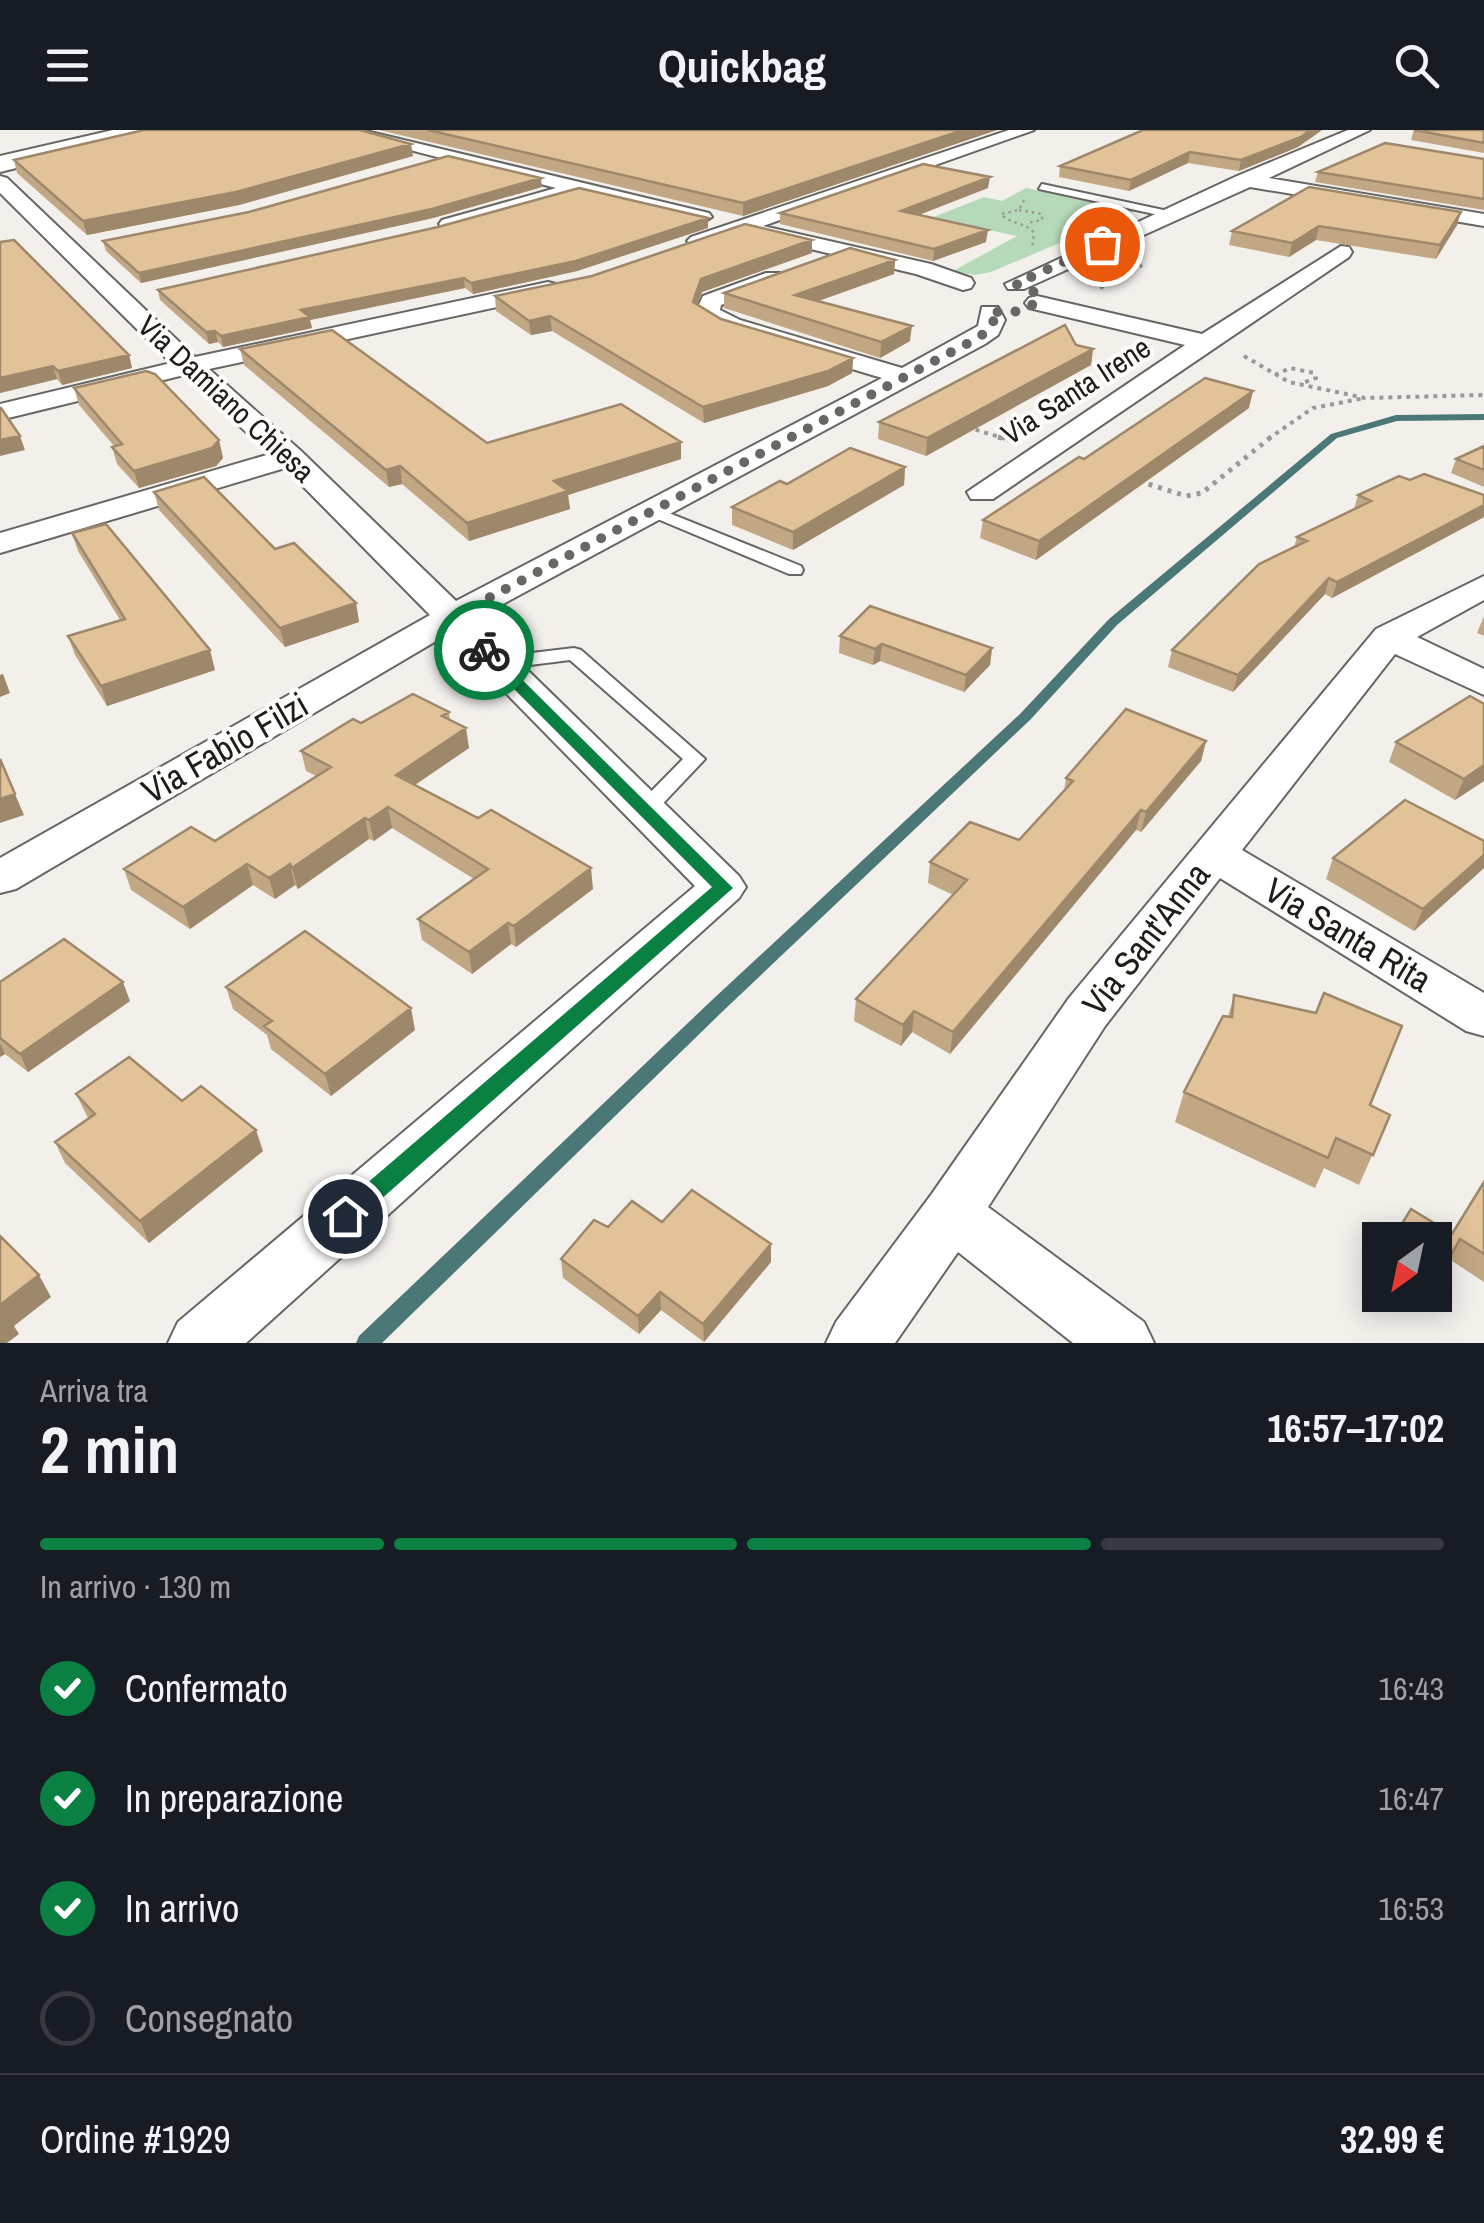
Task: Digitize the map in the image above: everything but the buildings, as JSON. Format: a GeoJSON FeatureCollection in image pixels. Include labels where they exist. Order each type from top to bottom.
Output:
{"type":"FeatureCollection","features":[{"type":"Feature","properties":{"kind":"main road"},"geometry":{"type":"LineString","coordinates":[[0,164],[143,130]]}},
{"type":"Feature","properties":{"kind":"street"},"geometry":{"type":"LineString","coordinates":[[342,130],[848,251],[963,283],[1016,284],[1036,293],[1037,303],[1014,312],[990,312],[952,302],[947,291],[963,283]]}},
{"type":"Feature","properties":{"kind":"street"},"geometry":{"type":"LineString","coordinates":[[670,251],[1026,130]]}},
{"type":"Feature","properties":{"kind":"street"},"geometry":{"type":"LineString","coordinates":[[1318,132],[1355,133],[1386,144]]}},
{"type":"Feature","properties":{"kind":"street"},"geometry":{"type":"LineString","coordinates":[[1016,284],[1355,133]]}},
{"type":"Feature","properties":{"kind":"street"},"geometry":{"type":"LineString","coordinates":[[403,169],[447,156]]}},
{"type":"Feature","properties":{"kind":"street"},"geometry":{"type":"LineString","coordinates":[[1244,180],[1484,220]]}},
{"type":"Feature","properties":{"kind":"street","name":"Via Damiano Chiesa"},"geometry":{"type":"LineString","coordinates":[[0,182],[189,366],[291,457],[723,888],[200,1343]]}},
{"type":"Feature","properties":{"kind":"street"},"geometry":{"type":"LineString","coordinates":[[419,231],[580,187]]}},
{"type":"Feature","properties":{"kind":"street"},"geometry":{"type":"LineString","coordinates":[[19,242],[99,243]]}},
{"type":"Feature","properties":{"kind":"street"},"geometry":{"type":"LineString","coordinates":[[848,251],[711,300],[708,314],[730,325],[906,377]]}},
{"type":"Feature","properties":{"kind":"street","name":"Via Santa Irene"},"geometry":{"type":"LineString","coordinates":[[982,492],[1341,252]]}},
{"type":"Feature","properties":{"kind":"street"},"geometry":{"type":"LineString","coordinates":[[0,412],[189,366],[565,286]]}},
{"type":"Feature","properties":{"kind":"street"},"geometry":{"type":"LineString","coordinates":[[119,299],[153,291]]}},
{"type":"Feature","properties":{"kind":"street","name":"Via Santa Irene"},"geometry":{"type":"LineString","coordinates":[[1037,303],[1088,304],[1096,320],[1205,345]]}},
{"type":"Feature","properties":{"kind":"street"},"geometry":{"type":"LineString","coordinates":[[451,618],[989,330],[994,320],[990,312]]}},
{"type":"Feature","properties":{"kind":"street"},"geometry":{"type":"LineString","coordinates":[[0,543],[291,457]]}},
{"type":"Feature","properties":{"kind":"street","name":"Via Sant'Anna"},"geometry":{"type":"LineString","coordinates":[[858,1343],[952,1213],[1087,1012],[1390,637],[1484,586]]}},
{"type":"Feature","properties":{"kind":"street","name":"Via Fabio Filzi"},"geometry":{"type":"LineString","coordinates":[[0,878],[451,618]]}},
{"type":"Feature","properties":{"kind":"street"},"geometry":{"type":"LineString","coordinates":[[1390,637],[1484,684]]}},
{"type":"Feature","properties":{"kind":"street","name":"Via Santa Rita"},"geometry":{"type":"LineString","coordinates":[[1212,853],[1484,1017]]}},
{"type":"Feature","properties":{"kind":"street"},"geometry":{"type":"LineString","coordinates":[[952,1213],[1122,1343]]}},
{"type":"Feature","properties":{"kind":"lane"},"geometry":{"type":"LineString","coordinates":[[1042,187],[1168,214]]}},
{"type":"Feature","properties":{"kind":"lane"},"geometry":{"type":"LineString","coordinates":[[654,512],[795,570]]}},
{"type":"Feature","properties":{"kind":"lane"},"geometry":{"type":"LineString","coordinates":[[497,663],[574,654],[694,760],[644,810]]}},
{"type":"Feature","properties":{"kind":"path"},"geometry":{"type":"LineString","coordinates":[[1018,210],[1023,200],[1042,187]]}},
{"type":"Feature","properties":{"kind":"path"},"geometry":{"type":"LineString","coordinates":[[1018,210],[1042,214],[1042,220],[1025,222],[1014,222],[1000,214],[1018,210]]}},
{"type":"Feature","properties":{"kind":"path"},"geometry":{"type":"LineString","coordinates":[[1025,222],[1034,233],[1032,249],[1040,252]]}},
{"type":"Feature","properties":{"kind":"path"},"geometry":{"type":"LineString","coordinates":[[1088,304],[1142,265]]}},
{"type":"Feature","properties":{"kind":"path"},"geometry":{"type":"LineString","coordinates":[[1205,345],[1240,353],[1275,376],[1299,384],[1365,398]]}},
{"type":"Feature","properties":{"kind":"path"},"geometry":{"type":"LineString","coordinates":[[1275,376],[1290,368],[1314,373],[1316,378],[1299,384]]}},
{"type":"Feature","properties":{"kind":"path"},"geometry":{"type":"LineString","coordinates":[[1132,479],[1186,496],[1202,493],[1296,417],[1313,408],[1365,398],[1484,395]]}},
{"type":"Feature","properties":{"kind":"path"},"geometry":{"type":"LineString","coordinates":[[956,423],[1018,442]]}},
{"type":"Feature","properties":{"kind":"green space"},"geometry":{"type":"Polygon","coordinates":[[[1026,188],[1135,211],[991,272],[975,275],[953,271],[1017,236],[931,218],[984,197],[1002,201],[1026,188]]]}},
{"type":"Feature","properties":{"kind":"waterway"},"geometry":{"type":"LineString","coordinates":[[367,1343],[1025,717],[1113,622],[1334,436],[1396,418],[1484,417]]}},
{"type":"Feature","properties":{"kind":"way so far"},"geometry":{"type":"LineString","coordinates":[[484,650],[451,618],[976,339],[989,330],[994,320],[990,312],[1032,307],[1039,298],[1036,293],[1016,284],[1102,244]]}},
{"type":"Feature","properties":{"kind":"route"},"geometry":{"type":"LineString","coordinates":[[345,1216],[723,888],[484,650]]}}]}
